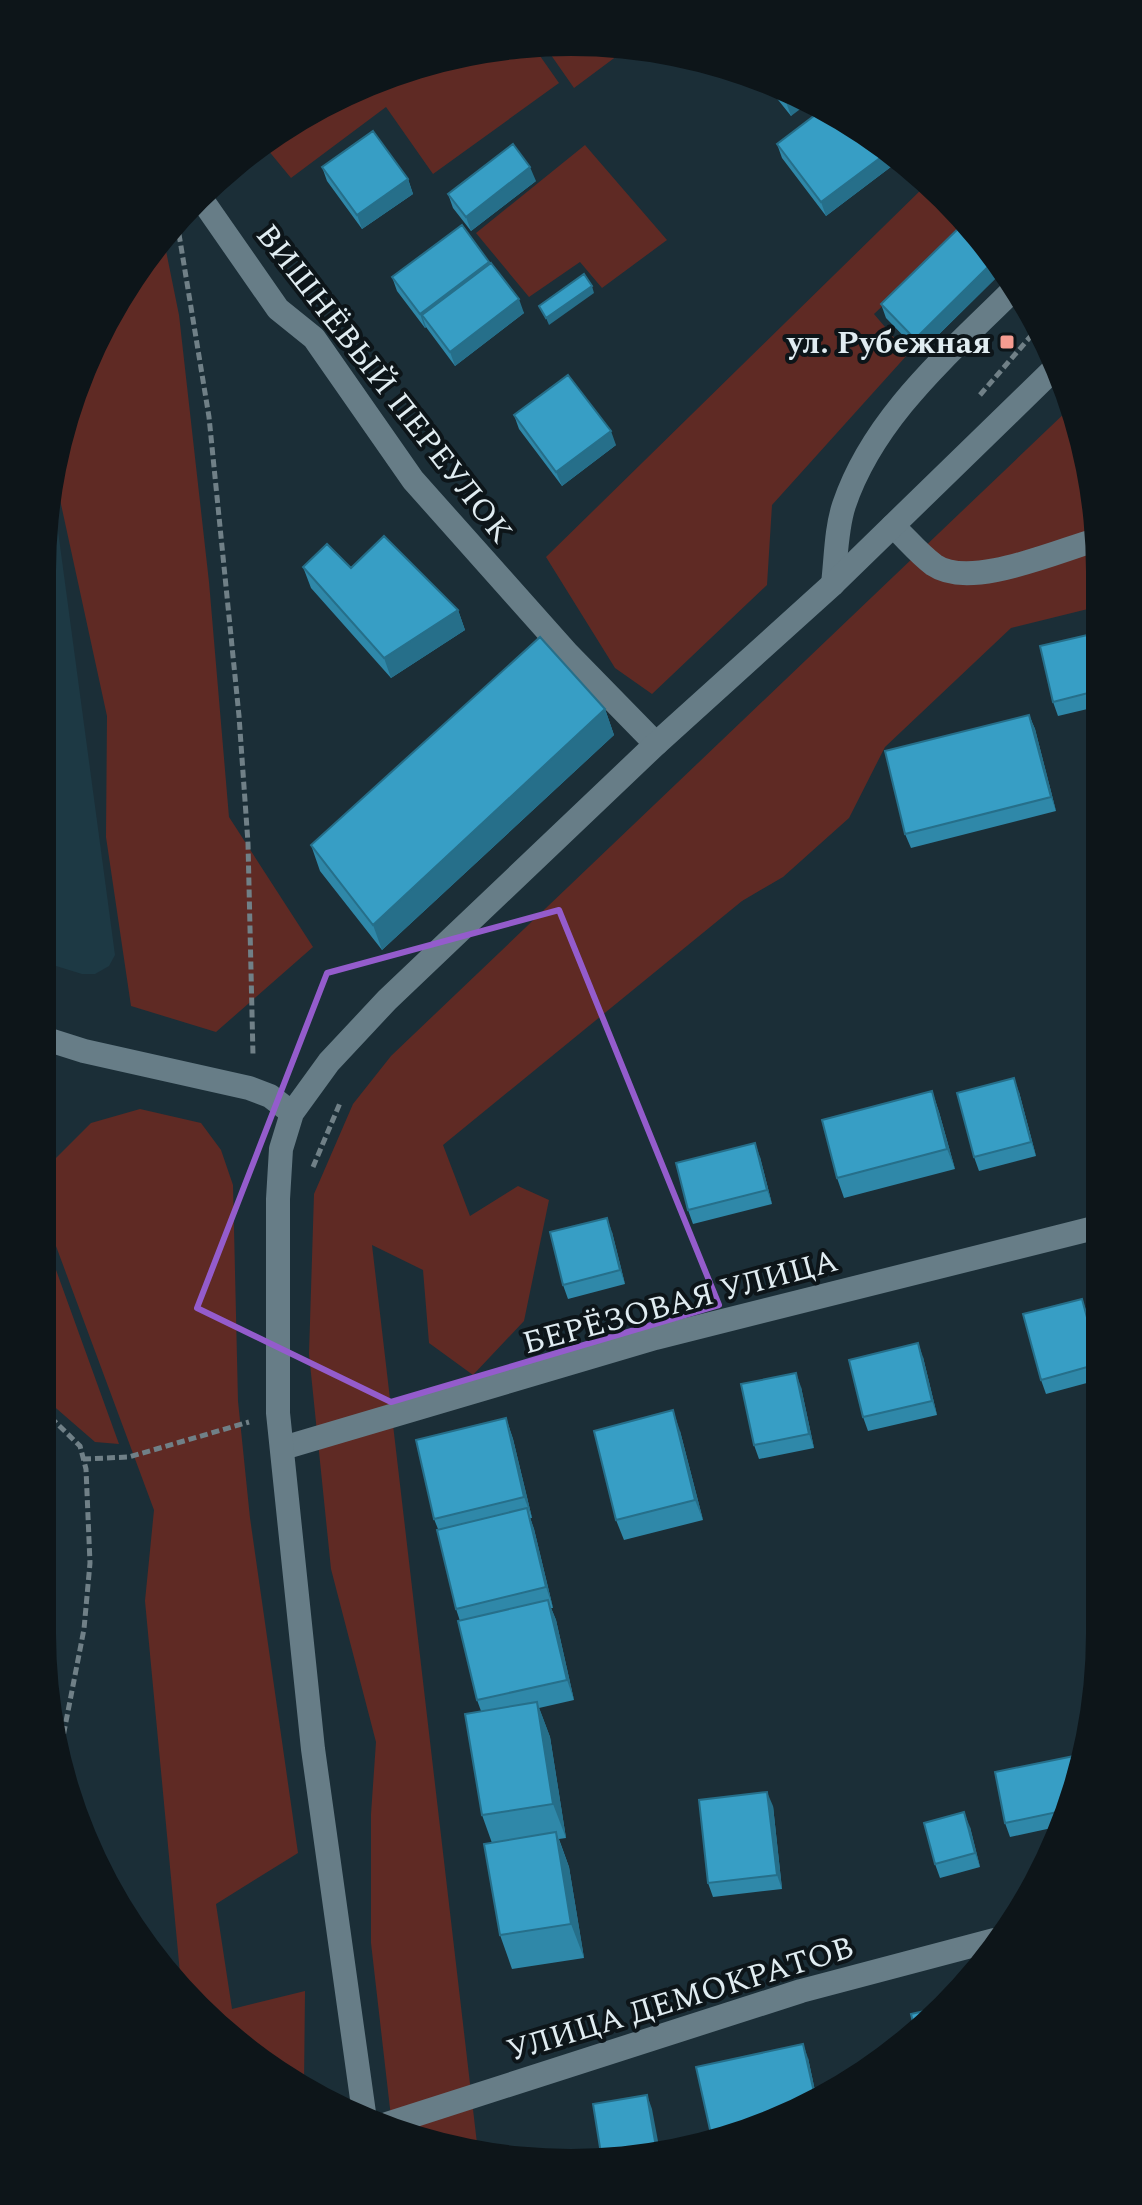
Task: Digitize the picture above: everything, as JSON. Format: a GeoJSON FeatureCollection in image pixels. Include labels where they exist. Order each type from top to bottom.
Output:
{"type":"FeatureCollection","features":[{"type":"Feature","properties":{"kind":"street","name":"ВИШНЁВЫЙ ПЕРЕУЛОК"},"geometry":{"type":"LineString","coordinates":[[207,207],[278,309],[314,338],[413,480],[568,654],[656,744]]}},
{"type":"Feature","properties":{"kind":"street"},"geometry":{"type":"LineString","coordinates":[[833,584],[843,507],[864,457],[902,403],[1006,297]]}},
{"type":"Feature","properties":{"kind":"street"},"geometry":{"type":"LineString","coordinates":[[363,2105],[313,1749],[278,1413],[278,1199],[281,1149],[292,1113],[329,1062],[387,1000],[656,744],[833,584],[1047,375]]}},
{"type":"Feature","properties":{"kind":"street"},"geometry":{"type":"LineString","coordinates":[[893,526],[936,566],[959,573],[989,572],[1085,543]]}},
{"type":"Feature","properties":{"kind":"street"},"geometry":{"type":"LineString","coordinates":[[56,1042],[197,1079],[249,1088],[270,1096],[292,1113]]}},
{"type":"Feature","properties":{"kind":"street","name":"БЕРЁЗОВАЯ УЛИЦА"},"geometry":{"type":"LineString","coordinates":[[283,1448],[655,1338],[1086,1230]]}},
{"type":"Feature","properties":{"kind":"street","name":"УЛИЦА ДЕМОКРАТОВ"},"geometry":{"type":"LineString","coordinates":[[400,2120],[801,1991],[984,1943]]}},
{"type":"Feature","properties":{"kind":"path"},"geometry":{"type":"LineString","coordinates":[[179,236],[209,417],[239,716],[248,843],[253,1056]]}},
{"type":"Feature","properties":{"kind":"path"},"geometry":{"type":"LineString","coordinates":[[312,1171],[342,1098]]}},
{"type":"Feature","properties":{"kind":"path"},"geometry":{"type":"LineString","coordinates":[[83,1459],[129,1457],[278,1413]]}},
{"type":"Feature","properties":{"kind":"path"},"geometry":{"type":"LineString","coordinates":[[56,1423],[80,1446],[90,1563],[84,1629],[65,1728]]}},
{"type":"Feature","properties":{"kind":"highlighted area"},"geometry":{"type":"Polygon","coordinates":[[[559,910],[719,1305],[391,1402],[197,1308],[327,973],[559,910]]]}},
{"type":"Feature","properties":{"kind":"shaded area"},"geometry":{"type":"Polygon","coordinates":[[[541,57],[559,83],[433,174],[386,107],[291,178],[270,153],[343,109],[405,83],[471,66],[541,57]]]}},
{"type":"Feature","properties":{"kind":"shaded area"},"geometry":{"type":"Polygon","coordinates":[[[552,57],[614,58],[574,88],[552,57]]]}},
{"type":"Feature","properties":{"kind":"shaded area"},"geometry":{"type":"Polygon","coordinates":[[[585,145],[667,240],[602,288],[580,262],[529,297],[476,233],[585,145]]]}},
{"type":"Feature","properties":{"kind":"shaded area"},"geometry":{"type":"Polygon","coordinates":[[[919,192],[960,233],[874,314],[908,354],[772,505],[767,585],[652,694],[615,668],[546,557],[919,192]]]}},
{"type":"Feature","properties":{"kind":"shaded area"},"geometry":{"type":"Polygon","coordinates":[[[166,252],[179,315],[209,582],[229,817],[313,947],[216,1032],[131,1006],[106,837],[107,716],[60,502],[74,438],[95,374],[125,313],[166,252]]]}},
{"type":"Feature","properties":{"kind":"shaded area"},"geometry":{"type":"Polygon","coordinates":[[[1062,416],[1082,504],[1086,609],[1011,628],[885,747],[849,818],[783,877],[742,901],[443,1145],[470,1216],[518,1186],[549,1200],[524,1321],[473,1375],[429,1343],[423,1270],[372,1245],[477,2140],[391,2117],[371,1943],[371,1814],[376,1742],[331,1569],[309,1354],[314,1194],[353,1104],[391,1056],[1062,416]]]}},
{"type":"Feature","properties":{"kind":"shaded area"},"geometry":{"type":"Polygon","coordinates":[[[58,529],[115,955],[109,966],[95,974],[82,974],[56,966],[58,529]]]}},
{"type":"Feature","properties":{"kind":"shaded area"},"geometry":{"type":"Polygon","coordinates":[[[140,1109],[201,1123],[221,1150],[233,1185],[238,1401],[250,1518],[298,1853],[216,1904],[232,2009],[305,1991],[304,2074],[257,2043],[231,2021],[180,1969],[145,1601],[154,1510],[56,1246],[56,1158],[91,1123],[140,1109]]]}},
{"type":"Feature","properties":{"kind":"shaded area"},"geometry":{"type":"Polygon","coordinates":[[[56,1270],[119,1444],[95,1442],[56,1408],[56,1270]]]}},
{"type":"Feature","properties":{"kind":"building"},"geometry":{"type":"Polygon","coordinates":[[[813,117],[880,158],[821,202],[777,144],[813,117]]]}},
{"type":"Feature","properties":{"kind":"building"},"geometry":{"type":"Polygon","coordinates":[[[373,131],[408,179],[357,215],[322,167],[373,131]]]}},
{"type":"Feature","properties":{"kind":"building"},"geometry":{"type":"Polygon","coordinates":[[[513,144],[530,167],[466,217],[448,194],[513,144]]]}},
{"type":"Feature","properties":{"kind":"building"},"geometry":{"type":"Polygon","coordinates":[[[462,225],[489,262],[420,314],[392,277],[462,225]]]}},
{"type":"Feature","properties":{"kind":"building"},"geometry":{"type":"Polygon","coordinates":[[[957,230],[987,268],[915,339],[881,304],[957,230]]]}},
{"type":"Feature","properties":{"kind":"building"},"geometry":{"type":"Polygon","coordinates":[[[491,263],[519,299],[450,352],[422,315],[491,263]]]}},
{"type":"Feature","properties":{"kind":"building"},"geometry":{"type":"Polygon","coordinates":[[[584,274],[592,286],[546,318],[539,306],[584,274]]]}},
{"type":"Feature","properties":{"kind":"building"},"geometry":{"type":"Polygon","coordinates":[[[568,375],[611,431],[556,472],[514,415],[568,375]]]}},
{"type":"Feature","properties":{"kind":"building"},"geometry":{"type":"Polygon","coordinates":[[[384,536],[458,610],[384,658],[303,567],[327,544],[351,568],[384,536]]]}},
{"type":"Feature","properties":{"kind":"building"},"geometry":{"type":"Polygon","coordinates":[[[1086,635],[1086,694],[1053,702],[1040,646],[1086,635]]]}},
{"type":"Feature","properties":{"kind":"building"},"geometry":{"type":"Polygon","coordinates":[[[540,637],[605,709],[373,925],[311,845],[540,637]]]}},
{"type":"Feature","properties":{"kind":"building"},"geometry":{"type":"Polygon","coordinates":[[[1029,715],[1051,797],[905,834],[885,751],[1029,715]]]}},
{"type":"Feature","properties":{"kind":"building"},"geometry":{"type":"Polygon","coordinates":[[[1014,1078],[1031,1142],[974,1157],[957,1093],[1014,1078]]]}},
{"type":"Feature","properties":{"kind":"building"},"geometry":{"type":"Polygon","coordinates":[[[932,1091],[947,1149],[837,1178],[822,1120],[932,1091]]]}},
{"type":"Feature","properties":{"kind":"building"},"geometry":{"type":"Polygon","coordinates":[[[755,1143],[767,1190],[688,1210],[676,1163],[755,1143]]]}},
{"type":"Feature","properties":{"kind":"building"},"geometry":{"type":"Polygon","coordinates":[[[607,1218],[620,1270],[563,1285],[550,1232],[607,1218]]]}},
{"type":"Feature","properties":{"kind":"building"},"geometry":{"type":"Polygon","coordinates":[[[1082,1299],[1086,1314],[1086,1367],[1041,1380],[1023,1314],[1082,1299]]]}},
{"type":"Feature","properties":{"kind":"building"},"geometry":{"type":"Polygon","coordinates":[[[918,1343],[932,1401],[863,1417],[849,1360],[918,1343]]]}},
{"type":"Feature","properties":{"kind":"building"},"geometry":{"type":"Polygon","coordinates":[[[796,1373],[809,1434],[754,1445],[741,1384],[796,1373]]]}},
{"type":"Feature","properties":{"kind":"building"},"geometry":{"type":"Polygon","coordinates":[[[673,1410],[695,1500],[616,1520],[594,1431],[673,1410]]]}},
{"type":"Feature","properties":{"kind":"building"},"geometry":{"type":"Polygon","coordinates":[[[506,1418],[524,1497],[434,1519],[416,1440],[506,1418]]]}},
{"type":"Feature","properties":{"kind":"building"},"geometry":{"type":"Polygon","coordinates":[[[527,1508],[546,1587],[456,1609],[437,1530],[527,1508]]]}},
{"type":"Feature","properties":{"kind":"building"},"geometry":{"type":"Polygon","coordinates":[[[548,1600],[567,1680],[477,1700],[458,1621],[548,1600]]]}},
{"type":"Feature","properties":{"kind":"building"},"geometry":{"type":"Polygon","coordinates":[[[537,1702],[553,1804],[482,1815],[465,1714],[537,1702]]]}},
{"type":"Feature","properties":{"kind":"building"},"geometry":{"type":"Polygon","coordinates":[[[1070,1757],[1054,1813],[1005,1823],[995,1772],[1070,1757]]]}},
{"type":"Feature","properties":{"kind":"building"},"geometry":{"type":"Polygon","coordinates":[[[767,1792],[777,1875],[708,1883],[699,1800],[767,1792]]]}},
{"type":"Feature","properties":{"kind":"building"},"geometry":{"type":"Polygon","coordinates":[[[964,1812],[975,1853],[935,1864],[924,1823],[964,1812]]]}},
{"type":"Feature","properties":{"kind":"building"},"geometry":{"type":"Polygon","coordinates":[[[556,1832],[571,1924],[500,1935],[484,1844],[556,1832]]]}},
{"type":"Feature","properties":{"kind":"building"},"geometry":{"type":"Polygon","coordinates":[[[803,2044],[813,2088],[768,2110],[710,2129],[696,2067],[803,2044]]]}},
{"type":"Feature","properties":{"kind":"building"},"geometry":{"type":"Polygon","coordinates":[[[647,2095],[655,2142],[600,2148],[593,2104],[647,2095]]]}},
{"type":"Feature","properties":{"kind":"place","name":"ул. Рубежная"},"geometry":{"type":"Point","coordinates":[1007,342]}}]}
